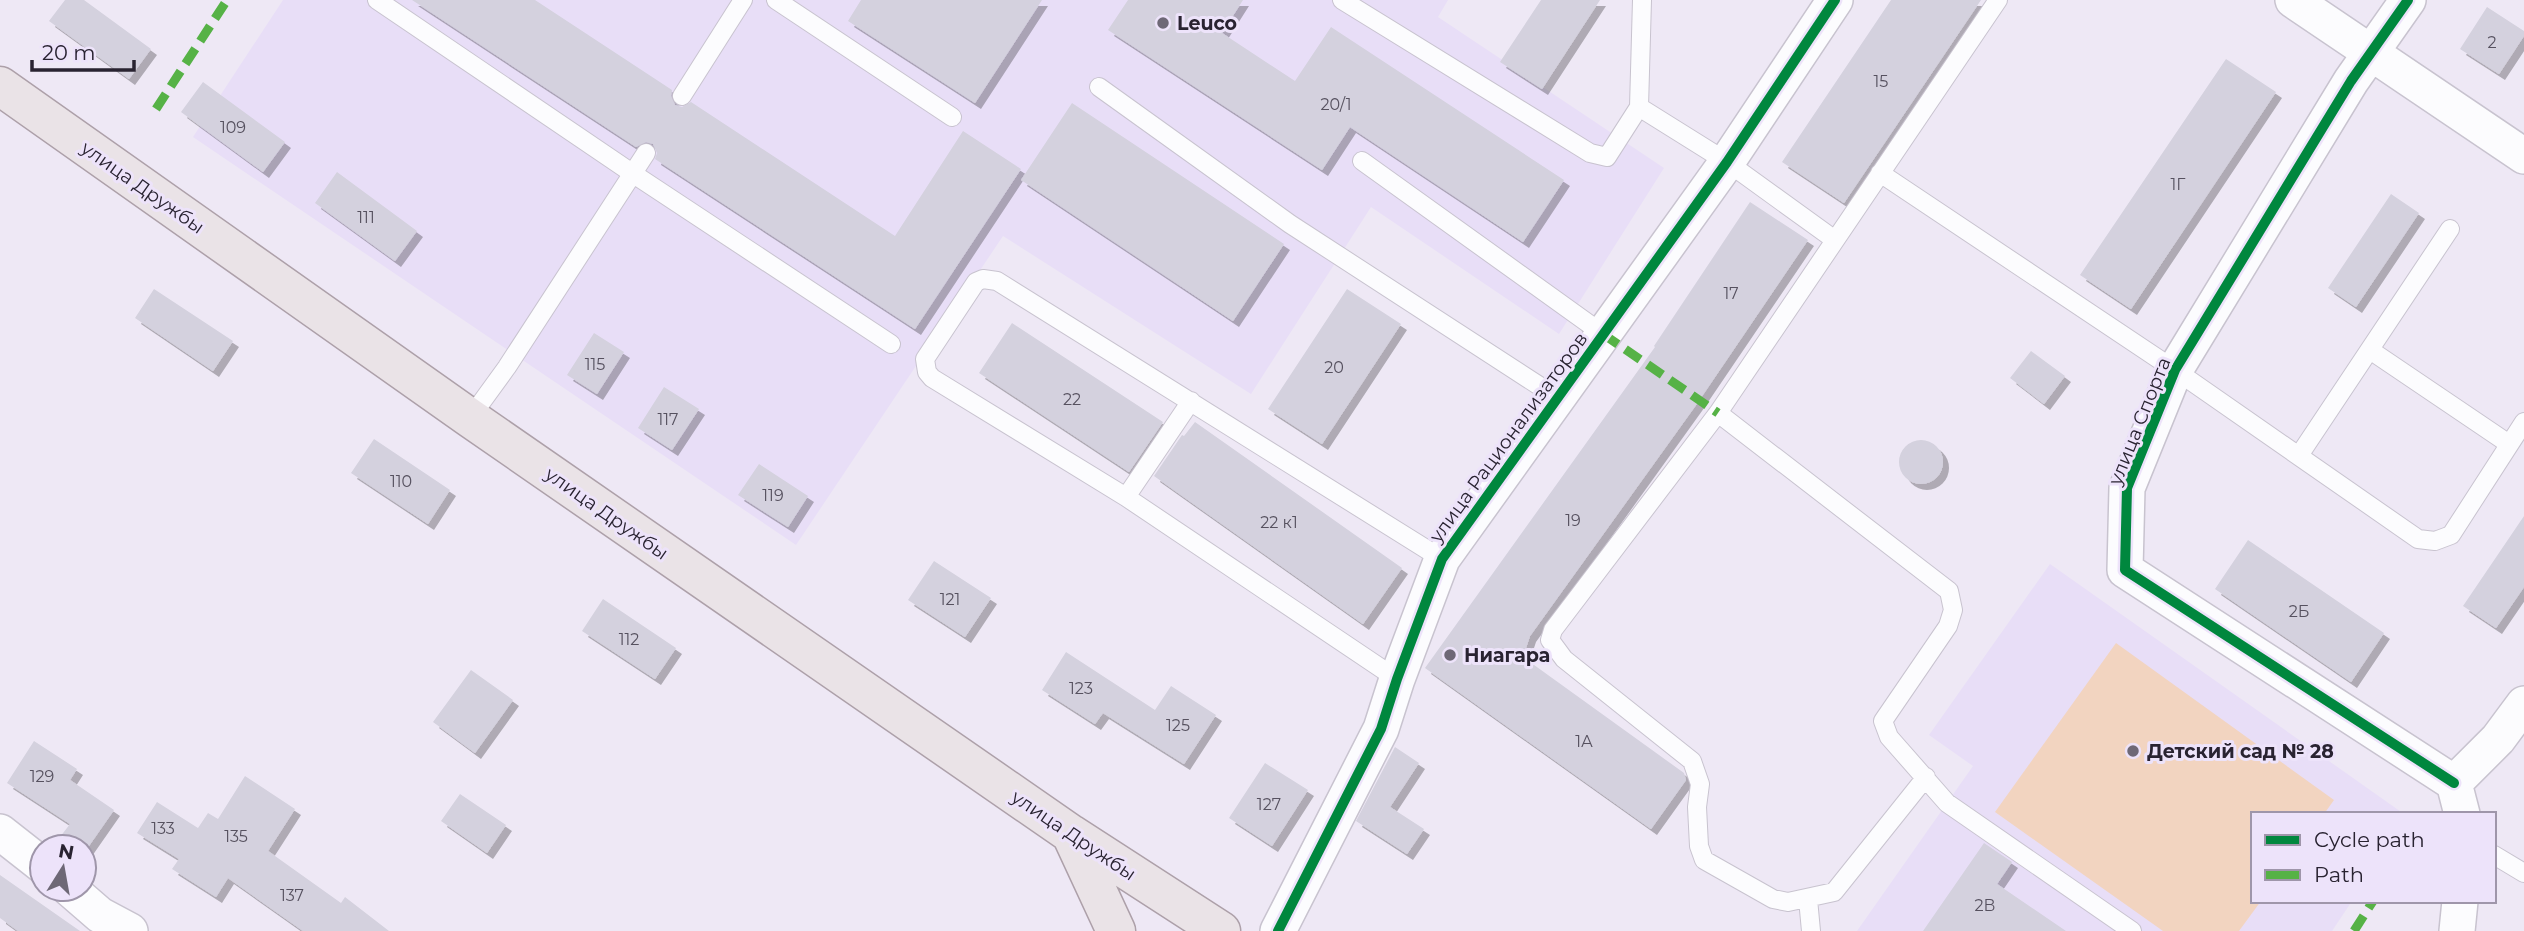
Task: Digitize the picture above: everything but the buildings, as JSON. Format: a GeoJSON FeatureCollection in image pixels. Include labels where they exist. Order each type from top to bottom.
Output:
{"type":"FeatureCollection","features":[{"type":"Feature","properties":{"kind":"main road","name":"улица Дружбы"},"geometry":{"type":"LineString","coordinates":[[0,86],[470,418],[1071,834],[1221,931]]}},
{"type":"Feature","properties":{"kind":"main road"},"geometry":{"type":"LineString","coordinates":[[1071,834],[1116,931]]}},
{"type":"Feature","properties":{"kind":"street","name":"улица Рационализаторов"},"geometry":{"type":"LineString","coordinates":[[1278,931],[1381,729],[1442,559],[1727,162],[1835,0]]}},
{"type":"Feature","properties":{"kind":"street"},"geometry":{"type":"LineString","coordinates":[[2293,0],[2524,156]]}},
{"type":"Feature","properties":{"kind":"street","name":"улица Спорта"},"geometry":{"type":"LineString","coordinates":[[2408,0],[2351,81],[2175,370],[2127,488],[2125,570],[2458,799]]}},
{"type":"Feature","properties":{"kind":"street"},"geometry":{"type":"LineString","coordinates":[[2458,799],[2524,704]]}},
{"type":"Feature","properties":{"kind":"street"},"geometry":{"type":"LineString","coordinates":[[0,832],[28,854]]}},
{"type":"Feature","properties":{"kind":"street"},"geometry":{"type":"LineString","coordinates":[[86,903],[100,915],[130,931]]}},
{"type":"Feature","properties":{"kind":"street"},"geometry":{"type":"LineString","coordinates":[[2456,931],[2460,903]]}},
{"type":"Feature","properties":{"kind":"lane"},"geometry":{"type":"LineString","coordinates":[[377,0],[891,344]]}},
{"type":"Feature","properties":{"kind":"lane"},"geometry":{"type":"LineString","coordinates":[[682,96],[743,0]]}},
{"type":"Feature","properties":{"kind":"lane"},"geometry":{"type":"LineString","coordinates":[[776,0],[952,117]]}},
{"type":"Feature","properties":{"kind":"lane"},"geometry":{"type":"LineString","coordinates":[[1342,0],[1590,153],[1607,157],[1639,107],[1642,0]]}},
{"type":"Feature","properties":{"kind":"lane"},"geometry":{"type":"LineString","coordinates":[[1926,777],[1834,892],[1788,902],[1773,899],[1704,860],[1699,846],[1697,807],[1700,784],[1692,761],[1564,659],[1550,640],[1553,630],[1718,413],[1998,0]]}},
{"type":"Feature","properties":{"kind":"lane"},"geometry":{"type":"LineString","coordinates":[[1099,87],[1290,224],[1558,398]]}},
{"type":"Feature","properties":{"kind":"lane"},"geometry":{"type":"LineString","coordinates":[[1639,107],[1727,162],[1835,240]]}},
{"type":"Feature","properties":{"kind":"lane"},"geometry":{"type":"LineString","coordinates":[[470,418],[507,367],[646,153]]}},
{"type":"Feature","properties":{"kind":"lane"},"geometry":{"type":"LineString","coordinates":[[1362,161],[1603,334]]}},
{"type":"Feature","properties":{"kind":"lane"},"geometry":{"type":"LineString","coordinates":[[1880,173],[2300,454],[2418,539],[2435,541],[2451,535],[2524,422]]}},
{"type":"Feature","properties":{"kind":"lane"},"geometry":{"type":"LineString","coordinates":[[2300,454],[2450,229]]}},
{"type":"Feature","properties":{"kind":"lane"},"geometry":{"type":"LineString","coordinates":[[1397,679],[1126,497],[932,378],[927,372],[925,359],[976,282],[983,279],[997,281],[1442,559]]}},
{"type":"Feature","properties":{"kind":"lane"},"geometry":{"type":"LineString","coordinates":[[2370,350],[2509,444]]}},
{"type":"Feature","properties":{"kind":"lane"},"geometry":{"type":"LineString","coordinates":[[1126,497],[1191,401]]}},
{"type":"Feature","properties":{"kind":"lane"},"geometry":{"type":"LineString","coordinates":[[1718,413],[1950,591],[1953,610],[1948,626],[1884,721],[1889,737],[1947,803],[2132,931]]}},
{"type":"Feature","properties":{"kind":"lane"},"geometry":{"type":"LineString","coordinates":[[2496,856],[2524,873]]}},
{"type":"Feature","properties":{"kind":"lane"},"geometry":{"type":"LineString","coordinates":[[1808,899],[1811,931]]}},
{"type":"Feature","properties":{"kind":"shaded area"},"geometry":{"type":"Polygon","coordinates":[[[283,0],[1448,0],[1438,17],[1664,168],[1559,334],[1371,207],[1251,394],[1003,236],[796,545],[193,137],[283,0]]]}},
{"type":"Feature","properties":{"kind":"shaded area","name":"Детский сад № 28"},"geometry":{"type":"Polygon","coordinates":[[[2050,564],[2401,812],[2251,812],[2251,903],[2351,903],[2332,931],[1857,931],[1973,766],[1929,735],[2050,564]]]}},
{"type":"Feature","properties":{"kind":"shaded area"},"geometry":{"type":"Polygon","coordinates":[[[2116,643],[2334,800],[2325,812],[2251,812],[2251,903],[2260,903],[2239,931],[2163,931],[1995,812],[2116,643]]]}},
{"type":"Feature","properties":{"kind":"marked path"},"geometry":{"type":"LineString","coordinates":[[156,109],[227,0]]}},
{"type":"Feature","properties":{"kind":"marked path"},"geometry":{"type":"LineString","coordinates":[[1603,334],[1718,413]]}},
{"type":"Feature","properties":{"kind":"marked path"},"geometry":{"type":"LineString","coordinates":[[2354,931],[2372,903]]}},
{"type":"Feature","properties":{"kind":"cycle path"},"geometry":{"type":"LineString","coordinates":[[1278,931],[1381,729],[1442,559],[1727,162],[1835,0]]}},
{"type":"Feature","properties":{"kind":"cycle path"},"geometry":{"type":"LineString","coordinates":[[2408,0],[2351,81],[2175,370],[2127,488],[2125,570],[2454,783]]}},
{"type":"Feature","properties":{"kind":"place","name":"Leuco"},"geometry":{"type":"Point","coordinates":[1163,23]}},
{"type":"Feature","properties":{"kind":"place","name":"Ниагара"},"geometry":{"type":"Point","coordinates":[1450,655]}},
{"type":"Feature","properties":{"kind":"place","name":"Детский сад № 28"},"geometry":{"type":"Point","coordinates":[2133,751]}}]}
